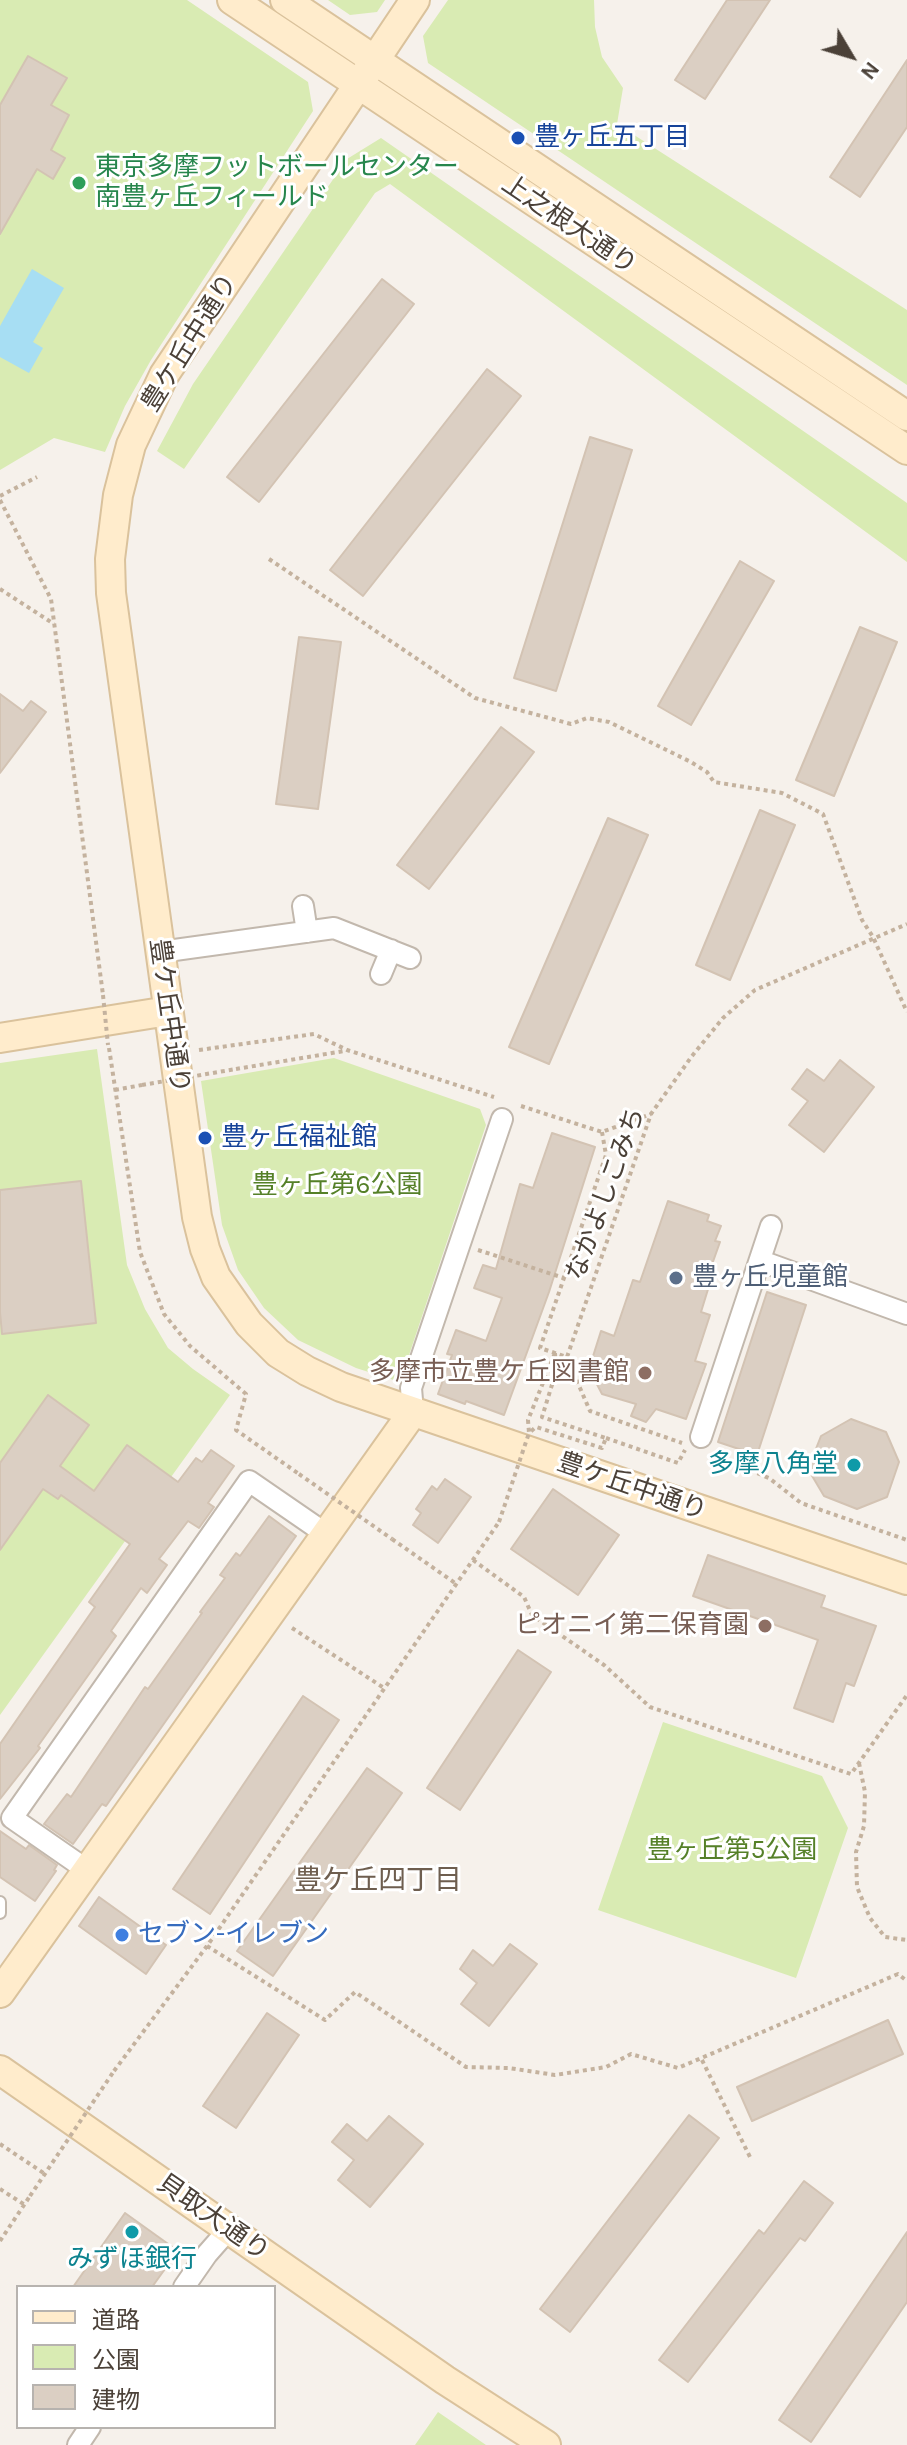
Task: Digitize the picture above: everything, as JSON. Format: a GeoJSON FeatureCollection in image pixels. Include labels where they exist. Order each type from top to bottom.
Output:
{"type":"FeatureCollection","features":[{"type":"Feature","properties":{"kind":"street","name":"上之根大通り"},"geometry":{"type":"LineString","coordinates":[[232,0],[907,450]]}},
{"type":"Feature","properties":{"kind":"street","name":"上之根大通り"},"geometry":{"type":"LineString","coordinates":[[285,0],[907,416]]}},
{"type":"Feature","properties":{"kind":"street","name":"豊ケ丘中通り"},"geometry":{"type":"LineString","coordinates":[[415,0],[164,375],[131,445],[118,495],[110,559],[111,593],[197,1217],[205,1249],[216,1277],[249,1324],[278,1353],[307,1371],[341,1387],[907,1580]]}},
{"type":"Feature","properties":{"kind":"street"},"geometry":{"type":"LineString","coordinates":[[303,906],[307,932]]}},
{"type":"Feature","properties":{"kind":"street"},"geometry":{"type":"LineString","coordinates":[[160,952],[334,928],[410,958]]}},
{"type":"Feature","properties":{"kind":"street"},"geometry":{"type":"LineString","coordinates":[[381,974],[391,950]]}},
{"type":"Feature","properties":{"kind":"street"},"geometry":{"type":"LineString","coordinates":[[0,1038],[168,1011]]}},
{"type":"Feature","properties":{"kind":"street"},"geometry":{"type":"LineString","coordinates":[[0,1993],[413,1412],[411,1388],[507,1111]]}},
{"type":"Feature","properties":{"kind":"street"},"geometry":{"type":"LineString","coordinates":[[701,1444],[771,1226]]}},
{"type":"Feature","properties":{"kind":"street"},"geometry":{"type":"LineString","coordinates":[[761,1261],[907,1314]]}},
{"type":"Feature","properties":{"kind":"street"},"geometry":{"type":"LineString","coordinates":[[87,1870],[12,1818],[249,1481],[326,1534]]}},
{"type":"Feature","properties":{"kind":"street","name":"貝取大通り"},"geometry":{"type":"LineString","coordinates":[[0,2070],[445,2380],[546,2445]]}},
{"type":"Feature","properties":{"kind":"street"},"geometry":{"type":"LineString","coordinates":[[185,2285],[229,2229]]}},
{"type":"Feature","properties":{"kind":"lane"},"geometry":{"type":"LineString","coordinates":[[0,1902],[0,1913]]}},
{"type":"Feature","properties":{"kind":"path"},"geometry":{"type":"LineString","coordinates":[[37,477],[0,498],[51,599],[108,1045],[140,1252],[164,1314],[190,1346],[246,1394],[236,1430],[455,1583]]}},
{"type":"Feature","properties":{"kind":"path"},"geometry":{"type":"LineString","coordinates":[[269,559],[475,698],[571,724],[587,718],[609,722],[691,762],[707,772],[714,782],[782,793],[823,814],[862,920],[873,937],[907,1012]]}},
{"type":"Feature","properties":{"kind":"path"},"geometry":{"type":"LineString","coordinates":[[0,589],[54,624]]}},
{"type":"Feature","properties":{"kind":"path","name":"なかよしこみち"},"geometry":{"type":"LineString","coordinates":[[567,1357],[651,1114],[723,1018],[755,990],[907,924]]}},
{"type":"Feature","properties":{"kind":"path"},"geometry":{"type":"LineString","coordinates":[[189,1051],[314,1034],[347,1050],[497,1098]]}},
{"type":"Feature","properties":{"kind":"path"},"geometry":{"type":"LineString","coordinates":[[115,1090],[347,1050]]}},
{"type":"Feature","properties":{"kind":"path"},"geometry":{"type":"LineString","coordinates":[[507,1111],[602,1132],[651,1114]]}},
{"type":"Feature","properties":{"kind":"path"},"geometry":{"type":"LineString","coordinates":[[555,1353],[556,1372],[542,1417],[678,1463],[688,1445],[590,1411],[567,1357],[555,1353],[540,1348],[606,1155],[602,1132]]}},
{"type":"Feature","properties":{"kind":"path"},"geometry":{"type":"LineString","coordinates":[[460,1244],[564,1278]]}},
{"type":"Feature","properties":{"kind":"path"},"geometry":{"type":"LineString","coordinates":[[528,1420],[555,1353]]}},
{"type":"Feature","properties":{"kind":"path"},"geometry":{"type":"LineString","coordinates":[[0,2241],[114,2071],[207,1946],[499,1522],[529,1433],[536,1427],[602,1448],[606,1438]]}},
{"type":"Feature","properties":{"kind":"path"},"geometry":{"type":"LineString","coordinates":[[701,1444],[769,1478],[801,1503],[907,1540]]}},
{"type":"Feature","properties":{"kind":"path"},"geometry":{"type":"LineString","coordinates":[[473,1560],[524,1597],[532,1615],[604,1665],[650,1707],[851,1774],[907,1695]]}},
{"type":"Feature","properties":{"kind":"path"},"geometry":{"type":"LineString","coordinates":[[269,1614],[384,1688]]}},
{"type":"Feature","properties":{"kind":"path"},"geometry":{"type":"LineString","coordinates":[[859,1763],[865,1792],[864,1826],[856,1852],[857,1887],[870,1918],[885,1937],[907,1940]]}},
{"type":"Feature","properties":{"kind":"path"},"geometry":{"type":"LineString","coordinates":[[207,1946],[325,2020],[355,1992],[466,2067],[509,2068],[555,2075],[606,2067],[631,2054],[678,2068],[898,1974],[907,1981]]}},
{"type":"Feature","properties":{"kind":"path"},"geometry":{"type":"LineString","coordinates":[[702,2060],[751,2159]]}},
{"type":"Feature","properties":{"kind":"path"},"geometry":{"type":"LineString","coordinates":[[0,2144],[45,2174]]}},
{"type":"Feature","properties":{"kind":"path"},"geometry":{"type":"LineString","coordinates":[[0,2189],[25,2205]]}},
{"type":"Feature","properties":{"kind":"green space"},"geometry":{"type":"Polygon","coordinates":[[[0,0],[187,0],[308,82],[313,111],[151,360],[125,406],[105,452],[54,438],[0,470],[0,0]]]}},
{"type":"Feature","properties":{"kind":"green space"},"geometry":{"type":"Polygon","coordinates":[[[328,0],[385,0],[377,12],[350,15],[328,0]]]}},
{"type":"Feature","properties":{"kind":"green space"},"geometry":{"type":"Polygon","coordinates":[[[448,0],[594,0],[595,27],[602,57],[623,88],[617,124],[907,310],[907,385],[428,63],[423,36],[448,0]]]}},
{"type":"Feature","properties":{"kind":"green space"},"geometry":{"type":"Polygon","coordinates":[[[381,138],[907,503],[907,562],[390,184],[375,193],[184,469],[157,451],[193,384],[347,159],[381,138]]]}},
{"type":"Feature","properties":{"kind":"green space"},"geometry":{"type":"Polygon","coordinates":[[[97,1049],[127,1265],[145,1309],[168,1348],[230,1395],[0,1715],[0,1063],[97,1049]]]}},
{"type":"Feature","properties":{"kind":"green space","name":"豊ヶ丘第6公園"},"geometry":{"type":"Polygon","coordinates":[[[334,1058],[480,1109],[486,1125],[400,1382],[356,1368],[298,1340],[264,1308],[238,1270],[222,1225],[201,1081],[334,1058]]]}},
{"type":"Feature","properties":{"kind":"green space","name":"豊ヶ丘第5公園"},"geometry":{"type":"Polygon","coordinates":[[[663,1722],[822,1776],[848,1828],[796,1978],[598,1910],[663,1722]]]}},
{"type":"Feature","properties":{"kind":"green space"},"geometry":{"type":"Polygon","coordinates":[[[438,2412],[486,2445],[415,2445],[438,2412]]]}},
{"type":"Feature","properties":{"kind":"water"},"geometry":{"type":"Polygon","coordinates":[[[32,269],[64,288],[33,342],[43,348],[29,373],[0,357],[0,326],[32,269]]]}},
{"type":"Feature","properties":{"kind":"building"},"geometry":{"type":"Polygon","coordinates":[[[727,0],[770,0],[705,99],[675,80],[727,0]]]}},
{"type":"Feature","properties":{"kind":"building"},"geometry":{"type":"Polygon","coordinates":[[[28,56],[67,78],[51,105],[69,115],[51,150],[65,158],[53,179],[37,169],[0,234],[0,105],[28,56]]]}},
{"type":"Feature","properties":{"kind":"building"},"geometry":{"type":"Polygon","coordinates":[[[907,60],[907,127],[860,197],[830,177],[907,60]]]}},
{"type":"Feature","properties":{"kind":"building"},"geometry":{"type":"Polygon","coordinates":[[[382,279],[414,304],[259,502],[227,477],[382,279]]]}},
{"type":"Feature","properties":{"kind":"building"},"geometry":{"type":"Polygon","coordinates":[[[487,369],[521,396],[363,596],[330,570],[487,369]]]}},
{"type":"Feature","properties":{"kind":"building"},"geometry":{"type":"Polygon","coordinates":[[[590,437],[632,450],[556,691],[514,678],[590,437]]]}},
{"type":"Feature","properties":{"kind":"building"},"geometry":{"type":"Polygon","coordinates":[[[740,561],[774,581],[691,725],[658,706],[740,561]]]}},
{"type":"Feature","properties":{"kind":"building"},"geometry":{"type":"Polygon","coordinates":[[[860,627],[897,642],[834,796],[796,780],[860,627]]]}},
{"type":"Feature","properties":{"kind":"building"},"geometry":{"type":"Polygon","coordinates":[[[299,637],[341,642],[318,809],[276,804],[299,637]]]}},
{"type":"Feature","properties":{"kind":"building"},"geometry":{"type":"Polygon","coordinates":[[[0,694],[23,711],[31,701],[46,712],[0,773],[0,694]]]}},
{"type":"Feature","properties":{"kind":"building"},"geometry":{"type":"Polygon","coordinates":[[[501,727],[534,752],[429,889],[397,865],[501,727]]]}},
{"type":"Feature","properties":{"kind":"building"},"geometry":{"type":"Polygon","coordinates":[[[760,810],[795,825],[730,980],[696,965],[760,810]]]}},
{"type":"Feature","properties":{"kind":"building"},"geometry":{"type":"Polygon","coordinates":[[[608,818],[648,835],[549,1064],[509,1047],[608,818]]]}},
{"type":"Feature","properties":{"kind":"building"},"geometry":{"type":"Polygon","coordinates":[[[840,1060],[874,1087],[824,1152],[789,1125],[808,1101],[792,1089],[807,1069],[824,1081],[840,1060]]]}},
{"type":"Feature","properties":{"kind":"building"},"geometry":{"type":"Polygon","coordinates":[[[552,1133],[595,1147],[549,1292],[504,1415],[438,1394],[452,1355],[447,1354],[456,1330],[486,1341],[502,1298],[474,1288],[483,1265],[496,1269],[520,1184],[533,1188],[552,1133]]]}},
{"type":"Feature","properties":{"kind":"building"},"geometry":{"type":"Polygon","coordinates":[[[81,1181],[96,1323],[2,1334],[0,1190],[81,1181]]]}},
{"type":"Feature","properties":{"kind":"building"},"geometry":{"type":"Polygon","coordinates":[[[668,1201],[709,1215],[707,1221],[721,1226],[715,1241],[720,1242],[705,1284],[709,1286],[701,1312],[710,1315],[695,1361],[706,1364],[686,1419],[656,1409],[646,1422],[631,1416],[636,1404],[602,1394],[589,1369],[601,1331],[614,1336],[633,1280],[640,1282],[668,1201]]]}},
{"type":"Feature","properties":{"kind":"building"},"geometry":{"type":"Polygon","coordinates":[[[767,1292],[806,1305],[757,1455],[718,1442],[767,1292]]]}},
{"type":"Feature","properties":{"kind":"building"},"geometry":{"type":"Polygon","coordinates":[[[48,1395],[89,1425],[60,1466],[94,1491],[127,1445],[178,1482],[196,1458],[202,1462],[211,1450],[234,1466],[208,1503],[214,1507],[199,1528],[188,1521],[159,1559],[167,1565],[147,1593],[141,1588],[111,1631],[116,1636],[38,1746],[40,1748],[0,1799],[0,1744],[95,1607],[89,1602],[130,1544],[61,1495],[58,1499],[43,1489],[0,1550],[0,1463],[48,1395]]]}},
{"type":"Feature","properties":{"kind":"building","name":"多摩八角堂"},"geometry":{"type":"Polygon","coordinates":[[[851,1419],[886,1432],[899,1462],[887,1497],[857,1509],[824,1496],[808,1469],[821,1436],[851,1419]]]}},
{"type":"Feature","properties":{"kind":"building"},"geometry":{"type":"Polygon","coordinates":[[[445,1479],[471,1497],[438,1543],[413,1525],[421,1513],[416,1509],[432,1486],[437,1490],[445,1479]]]}},
{"type":"Feature","properties":{"kind":"building"},"geometry":{"type":"Polygon","coordinates":[[[553,1489],[619,1535],[578,1595],[511,1549],[553,1489]]]}},
{"type":"Feature","properties":{"kind":"building"},"geometry":{"type":"Polygon","coordinates":[[[269,1516],[296,1536],[106,1806],[102,1804],[73,1844],[44,1824],[67,1794],[71,1797],[145,1687],[148,1689],[202,1613],[225,1578],[220,1575],[236,1553],[240,1556],[269,1516]]]}},
{"type":"Feature","properties":{"kind":"building"},"geometry":{"type":"Polygon","coordinates":[[[708,1555],[825,1596],[821,1607],[876,1626],[854,1686],[846,1683],[833,1722],[794,1708],[818,1640],[693,1596],[708,1555]]]}},
{"type":"Feature","properties":{"kind":"building"},"geometry":{"type":"Polygon","coordinates":[[[518,1650],[551,1672],[460,1810],[427,1788],[518,1650]]]}},
{"type":"Feature","properties":{"kind":"building"},"geometry":{"type":"Polygon","coordinates":[[[303,1696],[339,1720],[210,1914],[173,1889],[303,1696]]]}},
{"type":"Feature","properties":{"kind":"building"},"geometry":{"type":"Polygon","coordinates":[[[367,1768],[402,1793],[273,1976],[237,1951],[367,1768]]]}},
{"type":"Feature","properties":{"kind":"building"},"geometry":{"type":"Polygon","coordinates":[[[0,1831],[26,1849],[29,1845],[57,1865],[35,1901],[0,1877],[0,1831]]]}},
{"type":"Feature","properties":{"kind":"building","name":"セブン-イレブン"},"geometry":{"type":"Polygon","coordinates":[[[99,1897],[166,1945],[146,1974],[79,1926],[99,1897]]]}},
{"type":"Feature","properties":{"kind":"building"},"geometry":{"type":"Polygon","coordinates":[[[510,1944],[537,1964],[489,2026],[461,2004],[477,1983],[460,1969],[473,1950],[493,1966],[510,1944]]]}},
{"type":"Feature","properties":{"kind":"building"},"geometry":{"type":"Polygon","coordinates":[[[267,2013],[299,2035],[236,2128],[203,2106],[267,2013]]]}},
{"type":"Feature","properties":{"kind":"building"},"geometry":{"type":"Polygon","coordinates":[[[888,2020],[903,2054],[752,2121],[737,2087],[888,2020]]]}},
{"type":"Feature","properties":{"kind":"building"},"geometry":{"type":"Polygon","coordinates":[[[689,2115],[719,2138],[570,2332],[540,2309],[689,2115]]]}},
{"type":"Feature","properties":{"kind":"building"},"geometry":{"type":"Polygon","coordinates":[[[389,2116],[423,2144],[370,2207],[338,2180],[354,2160],[332,2142],[347,2124],[367,2141],[389,2116]]]}},
{"type":"Feature","properties":{"kind":"building"},"geometry":{"type":"Polygon","coordinates":[[[804,2181],[833,2203],[805,2241],[800,2238],[688,2382],[659,2360],[759,2230],[764,2234],[804,2181]]]}},
{"type":"Feature","properties":{"kind":"building","name":"みずほ銀行"},"geometry":{"type":"Polygon","coordinates":[[[125,2213],[178,2251],[153,2285],[74,2285],[125,2213]]]}},
{"type":"Feature","properties":{"kind":"building"},"geometry":{"type":"Polygon","coordinates":[[[907,2232],[907,2302],[811,2442],[779,2420],[907,2232]]]}},
{"type":"Feature","properties":{"kind":"place","name":"豊ヶ丘五丁目"},"geometry":{"type":"Point","coordinates":[518,138]}},
{"type":"Feature","properties":{"kind":"place","name":"東京多摩フットボールセンター 南豊ヶ丘フィールド"},"geometry":{"type":"Point","coordinates":[79,183]}},
{"type":"Feature","properties":{"kind":"place","name":"豊ヶ丘福祉館"},"geometry":{"type":"Point","coordinates":[205,1138]}},
{"type":"Feature","properties":{"kind":"place","name":"豊ヶ丘児童館"},"geometry":{"type":"Point","coordinates":[676,1278]}},
{"type":"Feature","properties":{"kind":"place","name":"多摩市立豊ケ丘図書館"},"geometry":{"type":"Point","coordinates":[645,1373]}},
{"type":"Feature","properties":{"kind":"place","name":"多摩八角堂"},"geometry":{"type":"Point","coordinates":[854,1465]}},
{"type":"Feature","properties":{"kind":"place","name":"ピオニイ第二保育園"},"geometry":{"type":"Point","coordinates":[765,1626]}},
{"type":"Feature","properties":{"kind":"place","name":"セブン-イレブン"},"geometry":{"type":"Point","coordinates":[122,1935]}},
{"type":"Feature","properties":{"kind":"place","name":"みずほ銀行"},"geometry":{"type":"Point","coordinates":[132,2232]}},
{"type":"Feature","properties":{"kind":"district","name":"豊ケ丘四丁目"},"geometry":{"type":"Point","coordinates":[378,1881]}}]}
